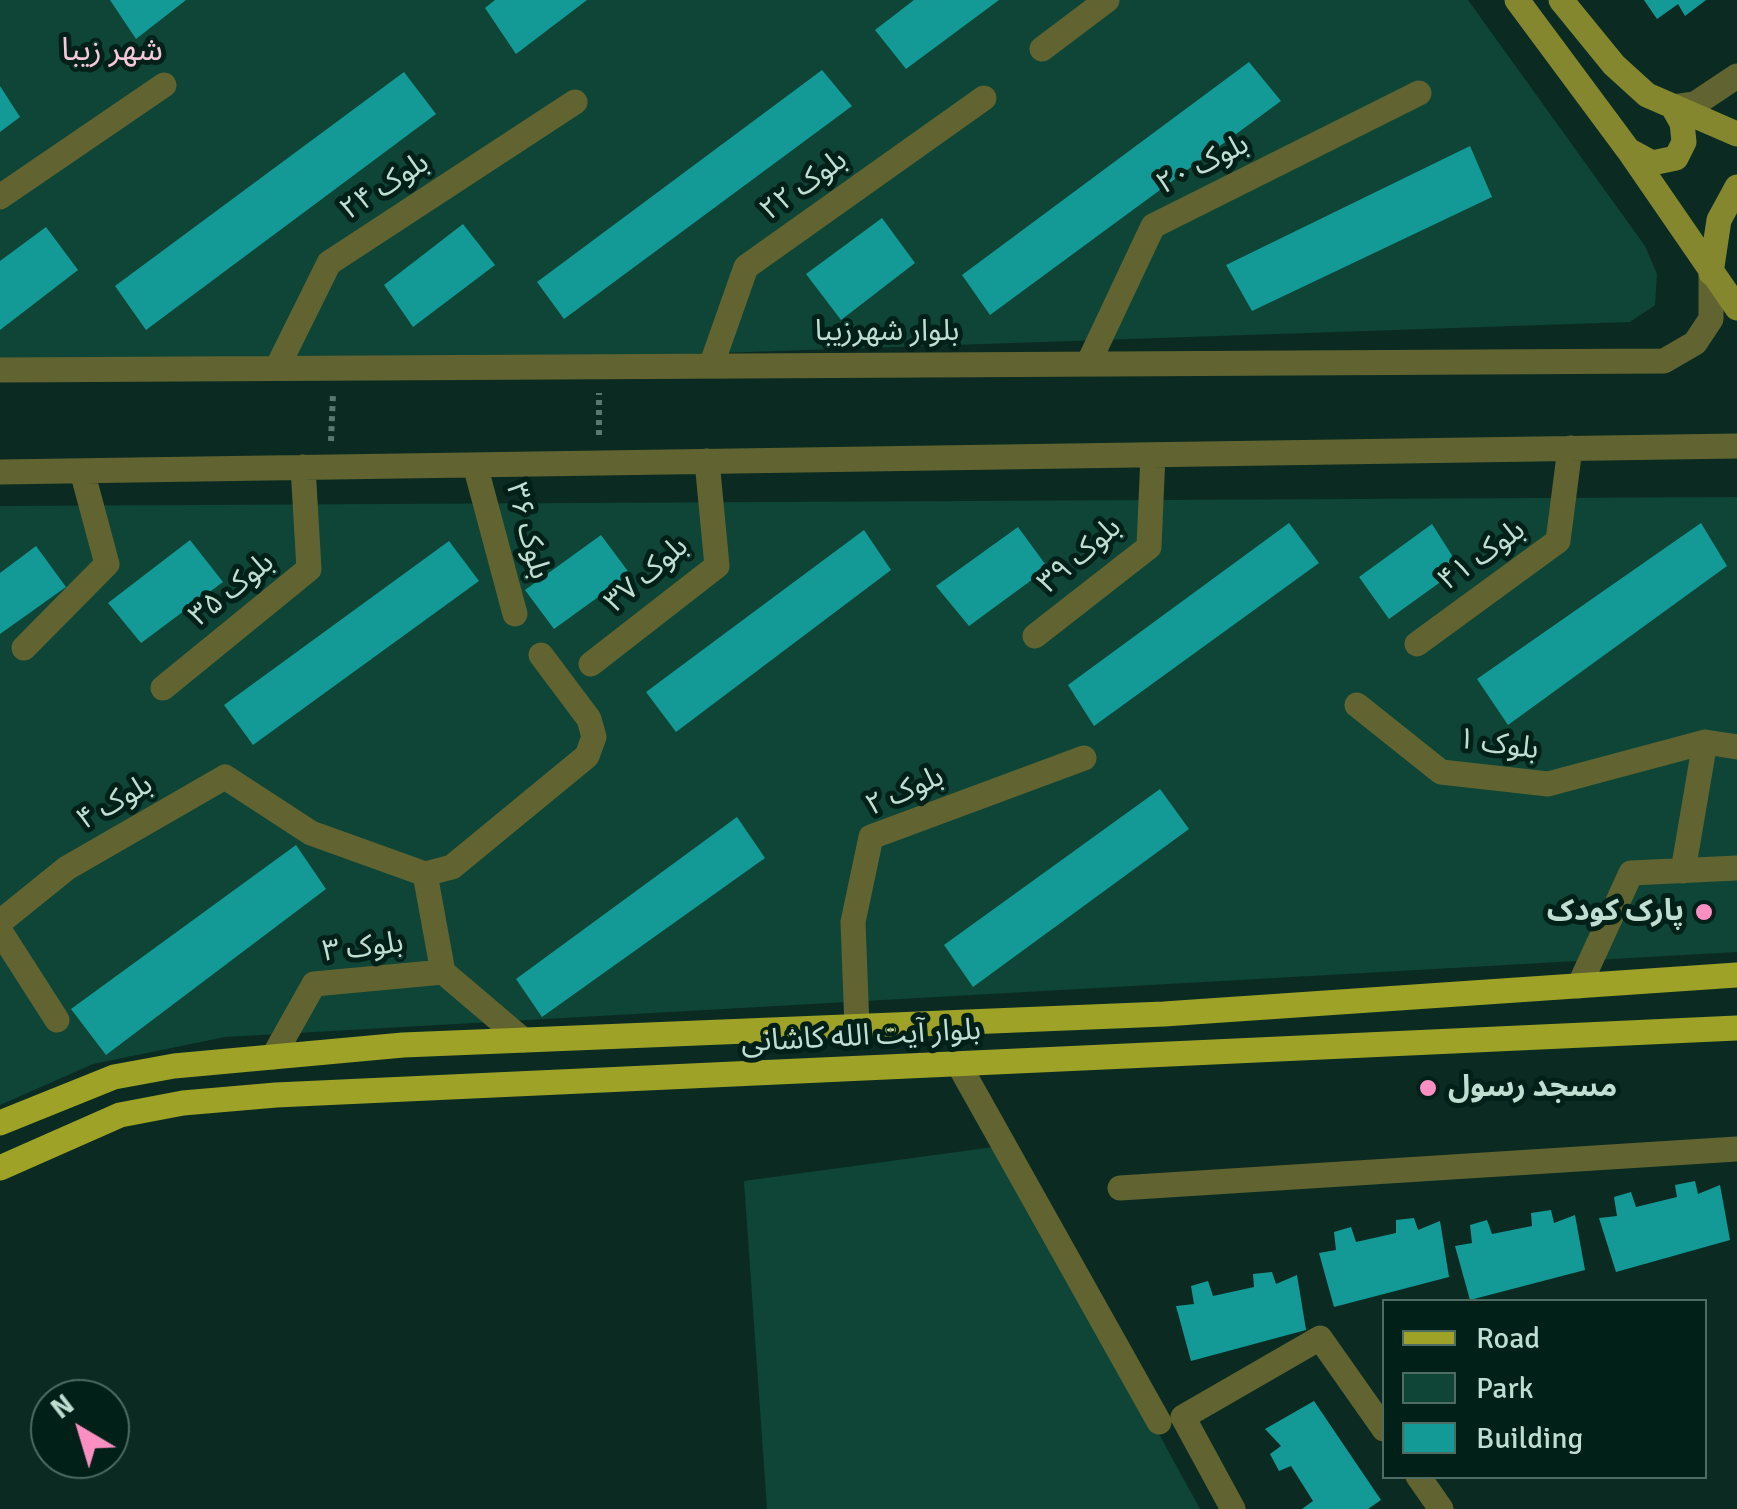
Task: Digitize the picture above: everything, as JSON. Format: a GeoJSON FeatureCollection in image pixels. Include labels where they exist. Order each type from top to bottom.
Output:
{"type":"FeatureCollection","features":[{"type":"Feature","properties":{"kind":"main road"},"geometry":{"type":"LineString","coordinates":[[1517,0],[1629,151],[1737,308]]}},
{"type":"Feature","properties":{"kind":"main road"},"geometry":{"type":"LineString","coordinates":[[1561,0],[1614,65],[1647,95],[1737,134]]}},
{"type":"Feature","properties":{"kind":"main road"},"geometry":{"type":"LineString","coordinates":[[1629,151],[1652,164],[1676,158],[1684,142],[1682,123],[1673,107]]}},
{"type":"Feature","properties":{"kind":"main road"},"geometry":{"type":"LineString","coordinates":[[1711,273],[1720,220],[1737,187]]}},
{"type":"Feature","properties":{"kind":"main road","name":"بلوار آیت الله کاشانی"},"geometry":{"type":"LineString","coordinates":[[0,1124],[114,1077],[174,1066],[403,1045],[1164,1014],[1737,975]]}},
{"type":"Feature","properties":{"kind":"main road","name":"بلوار آیت الله کاشانی"},"geometry":{"type":"LineString","coordinates":[[0,1168],[120,1115],[182,1103],[295,1094],[1737,1028]]}},
{"type":"Feature","properties":{"kind":"street"},"geometry":{"type":"LineString","coordinates":[[1042,49],[1107,0]]}},
{"type":"Feature","properties":{"kind":"street"},"geometry":{"type":"LineString","coordinates":[[1673,107],[1695,104],[1737,76]]}},
{"type":"Feature","properties":{"kind":"street"},"geometry":{"type":"LineString","coordinates":[[0,197],[164,85]]}},
{"type":"Feature","properties":{"kind":"street","name":"بلوک ۲۰"},"geometry":{"type":"LineString","coordinates":[[1088,364],[1152,226],[1419,93]]}},
{"type":"Feature","properties":{"kind":"street","name":"بلوک ۲۲"},"geometry":{"type":"LineString","coordinates":[[712,366],[746,267],[984,98]]}},
{"type":"Feature","properties":{"kind":"street","name":"بلوک ۲۴"},"geometry":{"type":"LineString","coordinates":[[277,368],[329,264],[575,102]]}},
{"type":"Feature","properties":{"kind":"street","name":"بلوار شهرزیبا"},"geometry":{"type":"LineString","coordinates":[[0,370],[1664,361],[1695,343],[1711,319],[1711,273]]}},
{"type":"Feature","properties":{"kind":"street"},"geometry":{"type":"LineString","coordinates":[[0,472],[1737,446]]}},
{"type":"Feature","properties":{"kind":"street","name":"بلوک ۴۱"},"geometry":{"type":"LineString","coordinates":[[1417,644],[1558,540],[1570,448]]}},
{"type":"Feature","properties":{"kind":"street","name":"بلوک ۳۹"},"geometry":{"type":"LineString","coordinates":[[1035,636],[1149,548],[1153,455]]}},
{"type":"Feature","properties":{"kind":"street","name":"بلوک ۳۷"},"geometry":{"type":"LineString","coordinates":[[591,664],[717,566],[707,461]]}},
{"type":"Feature","properties":{"kind":"street","name":"بلوک ۳۶"},"geometry":{"type":"LineString","coordinates":[[475,465],[516,614]]}},
{"type":"Feature","properties":{"kind":"street","name":"بلوک ۳۵"},"geometry":{"type":"LineString","coordinates":[[163,688],[309,569],[303,467]]}},
{"type":"Feature","properties":{"kind":"street"},"geometry":{"type":"LineString","coordinates":[[24,648],[107,564],[82,471]]}},
{"type":"Feature","properties":{"kind":"street"},"geometry":{"type":"LineString","coordinates":[[424,874],[452,867],[587,756],[594,737],[589,719],[542,655]]}},
{"type":"Feature","properties":{"kind":"street","name":"بلوک ۱"},"geometry":{"type":"LineString","coordinates":[[1357,705],[1442,772],[1548,784],[1706,742],[1737,747]]}},
{"type":"Feature","properties":{"kind":"street"},"geometry":{"type":"LineString","coordinates":[[1683,871],[1706,742]]}},
{"type":"Feature","properties":{"kind":"street","name":"بلوک ۲"},"geometry":{"type":"LineString","coordinates":[[857,1026],[854,922],[870,836],[1084,758]]}},
{"type":"Feature","properties":{"kind":"street","name":"بلوک ۴"},"geometry":{"type":"LineString","coordinates":[[0,922],[67,868],[225,777],[311,833],[424,874]]}},
{"type":"Feature","properties":{"kind":"street"},"geometry":{"type":"LineString","coordinates":[[1579,986],[1631,873],[1737,868]]}},
{"type":"Feature","properties":{"kind":"street","name":"بلوک ۳"},"geometry":{"type":"LineString","coordinates":[[424,874],[443,972],[523,1040]]}},
{"type":"Feature","properties":{"kind":"street"},"geometry":{"type":"LineString","coordinates":[[0,931],[57,1020]]}},
{"type":"Feature","properties":{"kind":"street","name":"بلوک ۳"},"geometry":{"type":"LineString","coordinates":[[273,1057],[314,984],[443,972]]}},
{"type":"Feature","properties":{"kind":"street"},"geometry":{"type":"LineString","coordinates":[[959,1065],[1159,1422]]}},
{"type":"Feature","properties":{"kind":"street"},"geometry":{"type":"LineString","coordinates":[[1120,1188],[1737,1149]]}},
{"type":"Feature","properties":{"kind":"street"},"geometry":{"type":"LineString","coordinates":[[1233,1509],[1183,1417],[1320,1338],[1382,1426]]}},
{"type":"Feature","properties":{"kind":"street"},"geometry":{"type":"LineString","coordinates":[[1420,1479],[1441,1509]]}},
{"type":"Feature","properties":{"kind":"path"},"geometry":{"type":"LineString","coordinates":[[599,463],[600,366]]}},
{"type":"Feature","properties":{"kind":"path"},"geometry":{"type":"LineString","coordinates":[[330,467],[335,368]]}},
{"type":"Feature","properties":{"kind":"green space"},"geometry":{"type":"Polygon","coordinates":[[[0,0],[1468,0],[1645,246],[1657,274],[1655,305],[1630,322],[277,368],[0,366],[0,0]]]}},
{"type":"Feature","properties":{"kind":"green space"},"geometry":{"type":"Polygon","coordinates":[[[1737,497],[1737,952],[225,1037],[93,1064],[0,1105],[0,506],[1737,497]]]}},
{"type":"Feature","properties":{"kind":"green space"},"geometry":{"type":"Polygon","coordinates":[[[1001,1146],[1200,1509],[767,1509],[744,1181],[1001,1146]]]}},
{"type":"Feature","properties":{"kind":"building"},"geometry":{"type":"Polygon","coordinates":[[[110,0],[186,0],[136,39],[110,0]]]}},
{"type":"Feature","properties":{"kind":"building"},"geometry":{"type":"Polygon","coordinates":[[[495,0],[587,0],[516,54],[485,8],[495,0]]]}},
{"type":"Feature","properties":{"kind":"building"},"geometry":{"type":"Polygon","coordinates":[[[914,0],[999,0],[906,69],[875,30],[914,0]]]}},
{"type":"Feature","properties":{"kind":"building"},"geometry":{"type":"Polygon","coordinates":[[[1644,0],[1706,0],[1685,16],[1678,4],[1657,19],[1644,0]]]}},
{"type":"Feature","properties":{"kind":"building"},"geometry":{"type":"Polygon","coordinates":[[[1249,62],[1281,101],[990,315],[962,275],[1249,62]]]}},
{"type":"Feature","properties":{"kind":"building"},"geometry":{"type":"Polygon","coordinates":[[[822,70],[852,106],[564,319],[537,282],[822,70]]]}},
{"type":"Feature","properties":{"kind":"building"},"geometry":{"type":"Polygon","coordinates":[[[404,72],[436,114],[146,330],[115,286],[404,72]]]}},
{"type":"Feature","properties":{"kind":"building"},"geometry":{"type":"Polygon","coordinates":[[[0,86],[20,117],[0,132],[0,86]]]}},
{"type":"Feature","properties":{"kind":"building"},"geometry":{"type":"Polygon","coordinates":[[[1470,146],[1492,197],[1252,311],[1226,265],[1470,146]]]}},
{"type":"Feature","properties":{"kind":"building"},"geometry":{"type":"Polygon","coordinates":[[[882,218],[915,263],[841,320],[806,274],[882,218]]]}},
{"type":"Feature","properties":{"kind":"building"},"geometry":{"type":"Polygon","coordinates":[[[463,224],[495,265],[413,327],[384,285],[463,224]]]}},
{"type":"Feature","properties":{"kind":"building"},"geometry":{"type":"Polygon","coordinates":[[[46,227],[78,270],[0,330],[0,261],[46,227]]]}},
{"type":"Feature","properties":{"kind":"building"},"geometry":{"type":"Polygon","coordinates":[[[1289,523],[1319,563],[1094,726],[1068,685],[1289,523]]]}},
{"type":"Feature","properties":{"kind":"building"},"geometry":{"type":"Polygon","coordinates":[[[1701,523],[1727,566],[1508,725],[1477,679],[1701,523]]]}},
{"type":"Feature","properties":{"kind":"building"},"geometry":{"type":"Polygon","coordinates":[[[1432,524],[1460,568],[1389,619],[1359,577],[1432,524]]]}},
{"type":"Feature","properties":{"kind":"building"},"geometry":{"type":"Polygon","coordinates":[[[1018,527],[1048,568],[969,626],[936,586],[1018,527]]]}},
{"type":"Feature","properties":{"kind":"building"},"geometry":{"type":"Polygon","coordinates":[[[864,530],[891,570],[676,732],[646,692],[864,530]]]}},
{"type":"Feature","properties":{"kind":"building"},"geometry":{"type":"Polygon","coordinates":[[[601,535],[630,574],[554,629],[525,590],[601,535]]]}},
{"type":"Feature","properties":{"kind":"building"},"geometry":{"type":"Polygon","coordinates":[[[190,540],[223,582],[141,643],[108,603],[190,540]]]}},
{"type":"Feature","properties":{"kind":"building"},"geometry":{"type":"Polygon","coordinates":[[[449,541],[479,581],[253,745],[224,705],[449,541]]]}},
{"type":"Feature","properties":{"kind":"building"},"geometry":{"type":"Polygon","coordinates":[[[36,546],[66,587],[0,634],[0,573],[36,546]]]}},
{"type":"Feature","properties":{"kind":"building"},"geometry":{"type":"Polygon","coordinates":[[[1160,789],[1189,829],[973,987],[944,945],[1160,789]]]}},
{"type":"Feature","properties":{"kind":"building"},"geometry":{"type":"Polygon","coordinates":[[[737,817],[765,858],[542,1017],[516,979],[737,817]]]}},
{"type":"Feature","properties":{"kind":"building"},"geometry":{"type":"Polygon","coordinates":[[[296,845],[326,889],[106,1055],[71,1009],[296,845]]]}},
{"type":"Feature","properties":{"kind":"building"},"geometry":{"type":"Polygon","coordinates":[[[1695,1181],[1698,1194],[1720,1185],[1730,1240],[1616,1272],[1599,1218],[1617,1216],[1614,1197],[1631,1192],[1636,1207],[1677,1197],[1675,1185],[1695,1181]]]}},
{"type":"Feature","properties":{"kind":"building"},"geometry":{"type":"Polygon","coordinates":[[[1551,1210],[1554,1223],[1575,1215],[1585,1270],[1470,1299],[1455,1246],[1472,1243],[1470,1225],[1487,1220],[1492,1234],[1532,1226],[1531,1213],[1551,1210]]]}},
{"type":"Feature","properties":{"kind":"building"},"geometry":{"type":"Polygon","coordinates":[[[1414,1218],[1418,1230],[1440,1221],[1449,1277],[1334,1307],[1319,1253],[1336,1250],[1334,1232],[1351,1227],[1356,1242],[1396,1233],[1396,1220],[1414,1218]]]}},
{"type":"Feature","properties":{"kind":"building"},"geometry":{"type":"Polygon","coordinates":[[[1272,1272],[1276,1284],[1297,1275],[1306,1330],[1191,1361],[1176,1306],[1194,1304],[1191,1286],[1208,1281],[1213,1296],[1254,1287],[1253,1274],[1272,1272]]]}},
{"type":"Feature","properties":{"kind":"building"},"geometry":{"type":"Polygon","coordinates":[[[1314,1401],[1381,1500],[1368,1509],[1302,1509],[1313,1501],[1291,1466],[1279,1471],[1270,1454],[1281,1446],[1265,1429],[1314,1401]]]}},
{"type":"Feature","properties":{"kind":"place","name":"پارک کودک"},"geometry":{"type":"Point","coordinates":[1704,912]}},
{"type":"Feature","properties":{"kind":"place","name":"مسجد رسول"},"geometry":{"type":"Point","coordinates":[1428,1088]}},
{"type":"Feature","properties":{"kind":"district","name":"شهر زیبا"},"geometry":{"type":"Point","coordinates":[112,52]}}]}
